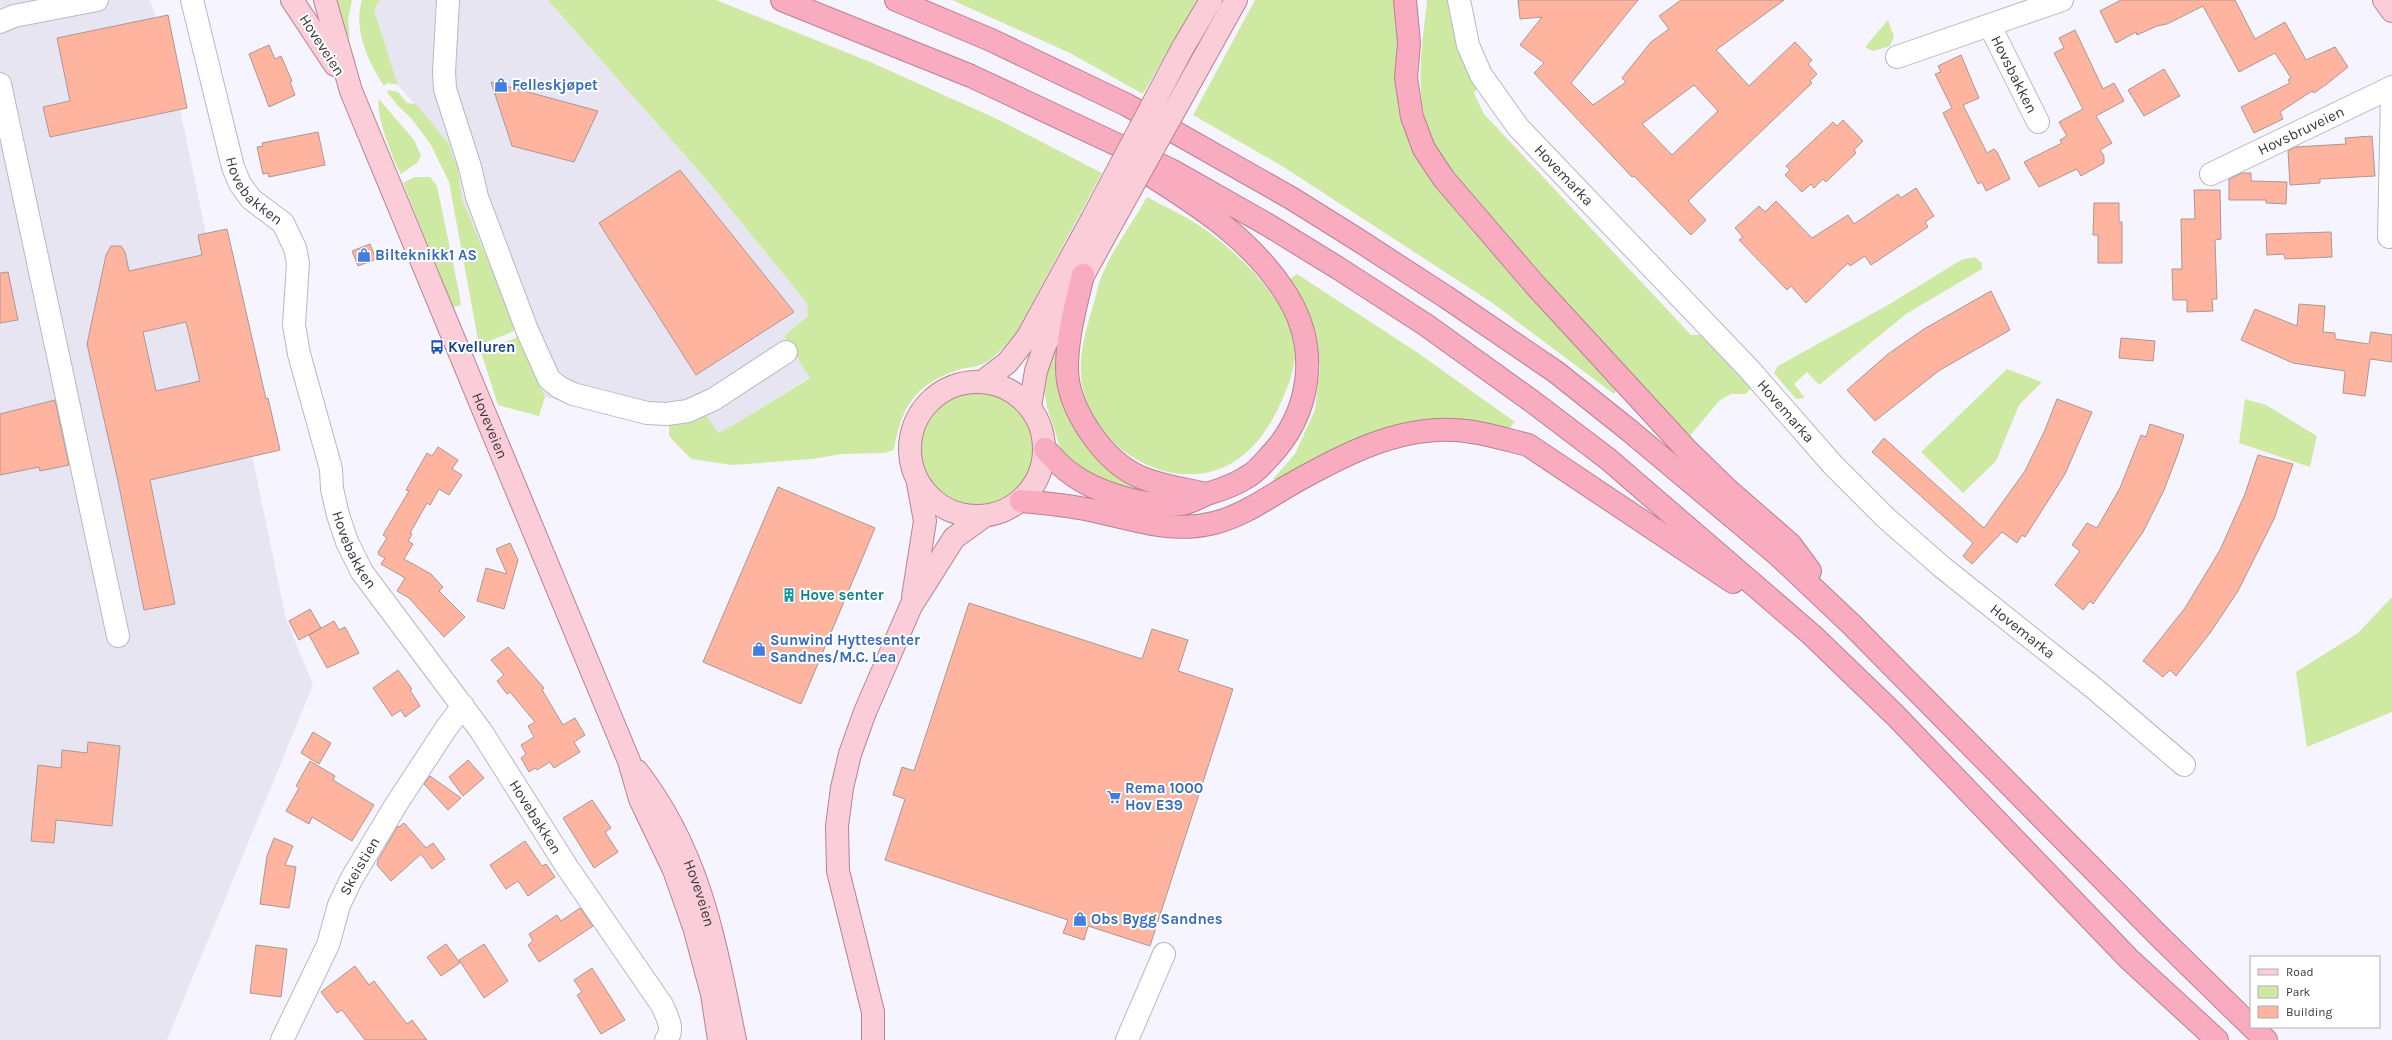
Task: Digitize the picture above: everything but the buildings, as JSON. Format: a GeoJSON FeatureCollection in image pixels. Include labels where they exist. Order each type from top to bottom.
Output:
{"type":"FeatureCollection","features":[{"type":"Feature","properties":{"kind":"highway"},"geometry":{"type":"LineString","coordinates":[[782,0],[971,76],[1171,170],[1268,225],[1338,268],[1432,330],[1533,402],[1608,459],[1812,635],[1895,715],[2129,959],[2217,1040]]}},
{"type":"Feature","properties":{"kind":"highway"},"geometry":{"type":"LineString","coordinates":[[896,0],[991,40],[1127,105],[1291,198],[1446,297],[1556,372],[1630,431],[1778,555],[1851,624],[2159,936],[2250,1024]]}},
{"type":"Feature","properties":{"kind":"highway"},"geometry":{"type":"LineString","coordinates":[[1405,0],[1409,43]]}},
{"type":"Feature","properties":{"kind":"highway"},"geometry":{"type":"LineString","coordinates":[[1418,0],[1409,43],[1406,78],[1412,117],[1424,149],[1444,180],[1535,285],[1685,448],[1727,489],[1790,544],[1851,624]]}},
{"type":"Feature","properties":{"kind":"highway"},"geometry":{"type":"LineString","coordinates":[[1045,449],[1069,473],[1082,481],[1130,499],[1158,505],[1182,504],[1232,486],[1249,476],[1277,449],[1292,426],[1302,405],[1308,366],[1304,334],[1298,316],[1275,277],[1248,246],[1198,206],[1068,121]]}},
{"type":"Feature","properties":{"kind":"highway"},"geometry":{"type":"LineString","coordinates":[[1083,275],[1072,322],[1067,368],[1072,397],[1084,423],[1108,454],[1138,476],[1157,484],[1207,494]]}},
{"type":"Feature","properties":{"kind":"highway"},"geometry":{"type":"LineString","coordinates":[[1021,501],[1060,504],[1165,527],[1189,527],[1214,523],[1233,516],[1326,464],[1374,444],[1416,432],[1454,430],[1494,436],[1528,445],[1812,635]]}},
{"type":"Feature","properties":{"kind":"highway"},"geometry":{"type":"LineString","coordinates":[[2254,1028],[2266,1040]]}},
{"type":"Feature","properties":{"kind":"main road","name":"Hoveveien"},"geometry":{"type":"LineString","coordinates":[[292,0],[351,91]]}},
{"type":"Feature","properties":{"kind":"main road","name":"Hoveveien"},"geometry":{"type":"LineString","coordinates":[[325,0],[351,91],[629,761],[640,799],[674,870],[694,927],[712,994],[719,1040]]}},
{"type":"Feature","properties":{"kind":"main road"},"geometry":{"type":"LineString","coordinates":[[1030,406],[1036,371],[1045,345],[1083,275],[1100,225],[1182,49],[1211,0]]}},
{"type":"Feature","properties":{"kind":"main road"},"geometry":{"type":"LineString","coordinates":[[982,382],[1006,363],[1027,338],[1100,225],[1202,61],[1236,0]]}},
{"type":"Feature","properties":{"kind":"main road"},"geometry":{"type":"LineString","coordinates":[[2384,0],[2392,11]]}},
{"type":"Feature","properties":{"kind":"main road"},"geometry":{"type":"LineString","coordinates":[[911,606],[925,521],[918,482],[911,462],[910,442],[915,422],[923,410],[942,391],[961,383],[982,382],[1000,385],[1016,394],[1030,406],[1041,426],[1045,449],[1042,469],[1034,486],[1021,501],[1003,512],[983,516],[963,515],[951,512],[930,498],[918,482]]}},
{"type":"Feature","properties":{"kind":"main road"},"geometry":{"type":"LineString","coordinates":[[873,1040],[873,1012],[838,871],[836,826],[850,754],[865,712],[911,606],[954,538],[983,516]]}},
{"type":"Feature","properties":{"kind":"main road","name":"Hoveveien"},"geometry":{"type":"LineString","coordinates":[[629,761],[654,793],[676,832],[700,887],[711,925],[735,1040]]}},
{"type":"Feature","properties":{"kind":"street"},"geometry":{"type":"LineString","coordinates":[[0,22],[14,16],[97,0]]}},
{"type":"Feature","properties":{"kind":"street","name":"Hovebakken"},"geometry":{"type":"LineString","coordinates":[[192,0],[233,167],[240,184],[251,199],[282,223],[295,248],[298,263],[294,325],[299,354],[331,469],[332,489],[347,542],[362,572],[482,731],[567,867],[662,1005],[671,1026],[669,1036],[666,1040]]}},
{"type":"Feature","properties":{"kind":"street"},"geometry":{"type":"LineString","coordinates":[[448,0],[444,72],[445,89],[470,167],[477,197],[527,330],[549,379],[559,387],[574,394],[647,413],[667,414],[688,411],[714,399],[786,352]]}},
{"type":"Feature","properties":{"kind":"street","name":"Hovemarka"},"geometry":{"type":"LineString","coordinates":[[1459,0],[1468,45],[1482,76],[1518,127],[1748,369],[1832,465],[1886,518],[1942,567],[2095,689],[2184,765]]}},
{"type":"Feature","properties":{"kind":"street","name":"Hovsbakken"},"geometry":{"type":"LineString","coordinates":[[1897,57],[2062,0]]}},
{"type":"Feature","properties":{"kind":"street","name":"Hovsbakken"},"geometry":{"type":"LineString","coordinates":[[1990,26],[2038,122]]}},
{"type":"Feature","properties":{"kind":"street"},"geometry":{"type":"LineString","coordinates":[[0,84],[118,636]]}},
{"type":"Feature","properties":{"kind":"street","name":"Hovsbruveien"},"geometry":{"type":"LineString","coordinates":[[2211,174],[2392,87]]}},
{"type":"Feature","properties":{"kind":"street"},"geometry":{"type":"LineString","coordinates":[[2389,237],[2392,94]]}},
{"type":"Feature","properties":{"kind":"street","name":"Skeistien"},"geometry":{"type":"LineString","coordinates":[[282,1040],[328,945],[339,904],[352,878],[417,771],[463,706]]}},
{"type":"Feature","properties":{"kind":"street"},"geometry":{"type":"LineString","coordinates":[[1128,1040],[1164,954]]}},
{"type":"Feature","properties":{"kind":"shaded area"},"geometry":{"type":"Polygon","coordinates":[[[0,0],[150,0],[168,51],[286,619],[313,685],[167,1040],[0,1040],[0,0]]]}},
{"type":"Feature","properties":{"kind":"shaded area"},"geometry":{"type":"Polygon","coordinates":[[[380,0],[548,0],[706,179],[807,303],[808,316],[784,336],[810,377],[737,423],[718,433],[625,416],[545,397],[462,199],[458,169],[448,143],[398,85],[374,10],[380,0]]]}},
{"type":"Feature","properties":{"kind":"green space"},"geometry":{"type":"Polygon","coordinates":[[[334,0],[352,0],[348,19],[350,39],[340,23],[334,0]]]}},
{"type":"Feature","properties":{"kind":"green space"},"geometry":{"type":"Polygon","coordinates":[[[362,0],[380,0],[374,10],[398,85],[387,83],[384,86],[368,56],[359,22],[362,0]]]}},
{"type":"Feature","properties":{"kind":"green space"},"geometry":{"type":"Polygon","coordinates":[[[548,0],[716,0],[868,61],[995,118],[1102,173],[1016,333],[985,363],[959,370],[941,377],[929,384],[920,392],[912,400],[901,422],[894,450],[884,453],[842,454],[812,459],[733,465],[691,459],[669,436],[669,424],[706,415],[718,433],[810,378],[784,336],[808,316],[807,303],[706,179],[548,0]]]}},
{"type":"Feature","properties":{"kind":"green space"},"geometry":{"type":"Polygon","coordinates":[[[952,0],[1197,0],[1143,94],[1070,53],[952,0]]]}},
{"type":"Feature","properties":{"kind":"green space"},"geometry":{"type":"Polygon","coordinates":[[[1255,0],[1399,0],[1395,81],[1403,120],[1619,388],[1614,394],[1491,302],[1282,166],[1193,115],[1255,0]]]}},
{"type":"Feature","properties":{"kind":"green space"},"geometry":{"type":"Polygon","coordinates":[[[1427,0],[1451,0],[1468,66],[1477,89],[1474,93],[1484,114],[1691,335],[1702,335],[1753,386],[1746,394],[1731,394],[1720,400],[1688,438],[1467,193],[1440,154],[1428,128],[1421,96],[1420,80],[1422,48],[1427,0]]]}},
{"type":"Feature","properties":{"kind":"green space"},"geometry":{"type":"Polygon","coordinates":[[[1888,20],[1894,37],[1890,46],[1873,51],[1865,47],[1888,20]]]}},
{"type":"Feature","properties":{"kind":"green space"},"geometry":{"type":"Polygon","coordinates":[[[389,90],[398,92],[407,103],[416,104],[448,143],[458,169],[462,199],[517,330],[479,345],[449,182],[431,145],[411,118],[398,106],[387,92],[389,90]]]}},
{"type":"Feature","properties":{"kind":"green space"},"geometry":{"type":"Polygon","coordinates":[[[379,99],[414,140],[421,155],[417,163],[401,174],[389,148],[382,126],[378,106],[379,99]]]}},
{"type":"Feature","properties":{"kind":"green space"},"geometry":{"type":"Polygon","coordinates":[[[414,177],[430,177],[437,186],[461,305],[453,307],[403,183],[414,177]]]}},
{"type":"Feature","properties":{"kind":"green space"},"geometry":{"type":"Polygon","coordinates":[[[1147,197],[1203,228],[1235,253],[1251,269],[1279,306],[1289,325],[1294,345],[1293,370],[1285,394],[1272,421],[1259,439],[1243,455],[1234,462],[1213,471],[1181,474],[1160,470],[1141,462],[1122,450],[1101,427],[1092,412],[1082,384],[1081,355],[1087,325],[1103,273],[1147,197]]]}},
{"type":"Feature","properties":{"kind":"green space"},"geometry":{"type":"Polygon","coordinates":[[[1975,257],[1982,263],[1982,269],[1906,314],[1819,385],[1807,372],[1794,384],[1805,398],[1796,399],[1774,373],[1778,366],[1888,305],[1961,260],[1975,257]]]}},
{"type":"Feature","properties":{"kind":"green space"},"geometry":{"type":"Polygon","coordinates":[[[1297,274],[1418,353],[1515,422],[1508,430],[1472,422],[1278,481],[1273,479],[1295,454],[1315,410],[1320,366],[1313,327],[1289,280],[1297,274]]]}},
{"type":"Feature","properties":{"kind":"green space"},"geometry":{"type":"Polygon","coordinates":[[[1056,334],[1064,394],[1076,430],[1086,446],[1099,461],[1116,475],[1128,482],[1150,491],[1148,494],[1082,472],[1061,450],[1047,407],[1042,379],[1056,334]]]}},
{"type":"Feature","properties":{"kind":"green space"},"geometry":{"type":"Polygon","coordinates":[[[520,336],[545,397],[539,416],[498,405],[481,352],[520,336]]]}},
{"type":"Feature","properties":{"kind":"green space"},"geometry":{"type":"Polygon","coordinates":[[[2007,369],[2042,382],[2019,405],[1996,461],[1963,493],[1921,452],[2007,369]]]}},
{"type":"Feature","properties":{"kind":"green space"},"geometry":{"type":"Polygon","coordinates":[[[976,392],[998,396],[1017,408],[1029,427],[1033,449],[1029,471],[1017,490],[998,502],[976,506],[954,502],[935,490],[923,471],[919,449],[923,427],[935,408],[954,396],[976,392]]]}},
{"type":"Feature","properties":{"kind":"green space"},"geometry":{"type":"Polygon","coordinates":[[[2245,399],[2266,405],[2317,436],[2310,467],[2239,443],[2245,399]]]}},
{"type":"Feature","properties":{"kind":"green space"},"geometry":{"type":"Polygon","coordinates":[[[2392,597],[2392,712],[2307,747],[2296,672],[2358,633],[2392,597]]]}},
{"type":"Feature","properties":{"kind":"place","name":"Felleskjøpet"},"geometry":{"type":"Point","coordinates":[501,85]}},
{"type":"Feature","properties":{"kind":"place","name":"Bilteknikk1 AS"},"geometry":{"type":"Point","coordinates":[364,255]}},
{"type":"Feature","properties":{"kind":"place","name":"Kvelluren"},"geometry":{"type":"Point","coordinates":[437,347]}},
{"type":"Feature","properties":{"kind":"place","name":"Hove senter"},"geometry":{"type":"Point","coordinates":[789,595]}},
{"type":"Feature","properties":{"kind":"place","name":"Sunwind Hyttesenter Sandnes/M.C. Lea"},"geometry":{"type":"Point","coordinates":[759,649]}},
{"type":"Feature","properties":{"kind":"place","name":"Rema 1000 Hov E39"},"geometry":{"type":"Point","coordinates":[1114,797]}},
{"type":"Feature","properties":{"kind":"place","name":"Obs Bygg Sandnes"},"geometry":{"type":"Point","coordinates":[1080,919]}}]}
